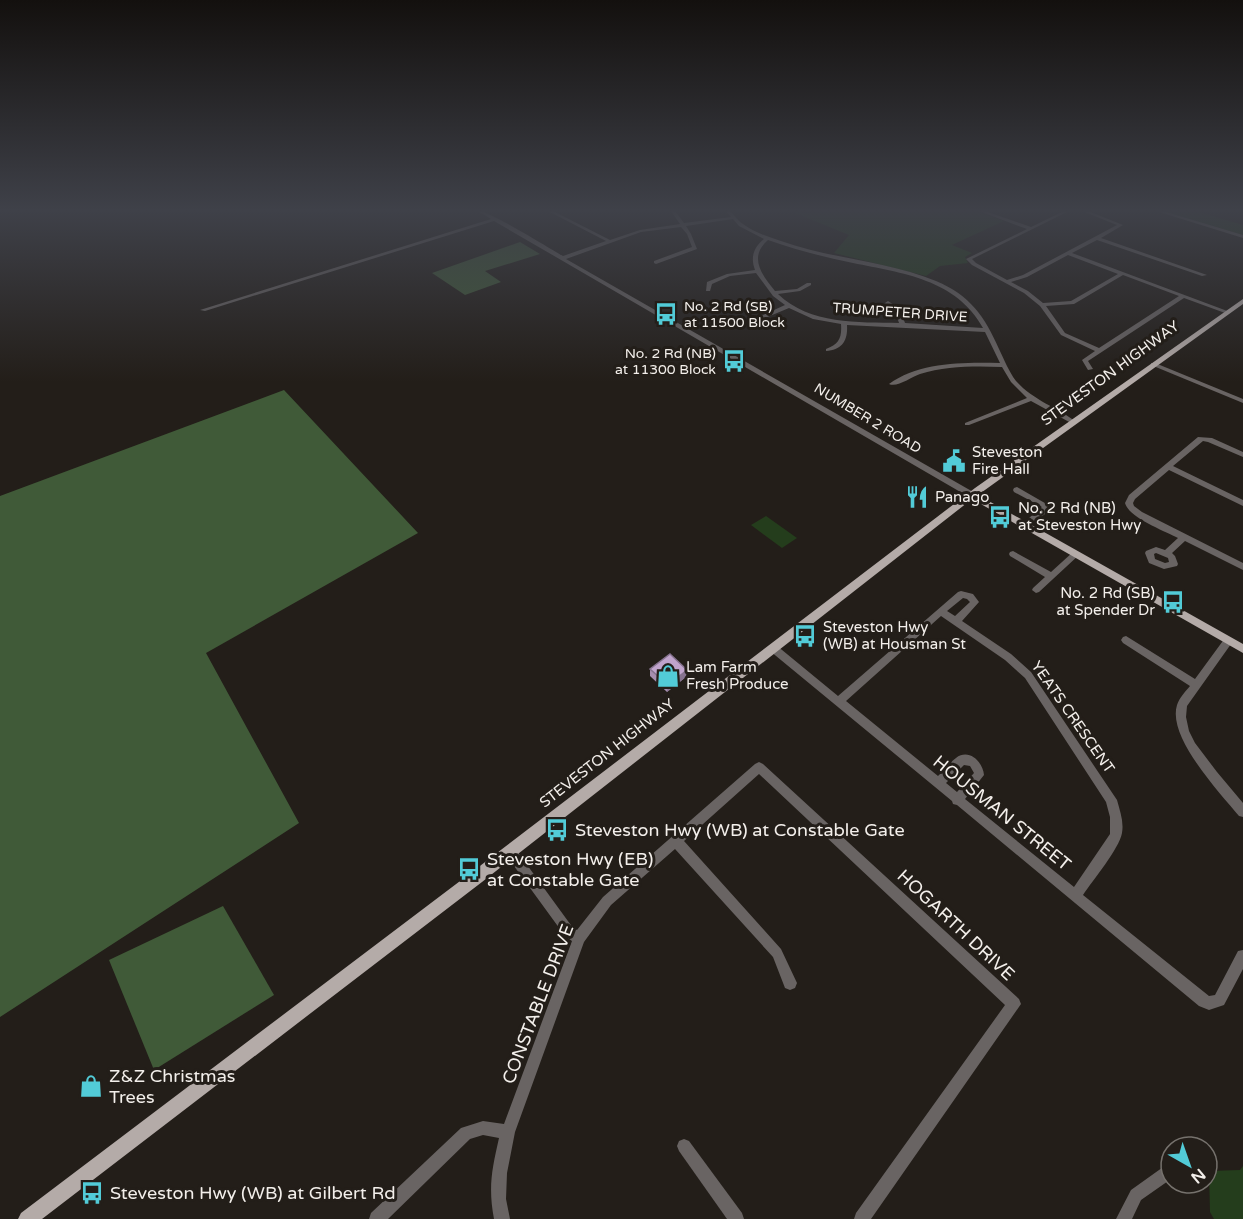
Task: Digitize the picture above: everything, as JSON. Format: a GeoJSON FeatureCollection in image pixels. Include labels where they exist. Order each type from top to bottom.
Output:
{"type":"FeatureCollection","features":[{"type":"Feature","properties":{"kind":"main road","name":"STEVESTON HIGHWAY"},"geometry":{"type":"LineString","coordinates":[[27,1219],[972,495],[1243,300]]}},
{"type":"Feature","properties":{"kind":"main road","name":"NUMBER 2 ROAD"},"geometry":{"type":"LineString","coordinates":[[972,495],[1243,649]]}},
{"type":"Feature","properties":{"kind":"street"},"geometry":{"type":"LineString","coordinates":[[203,310],[339,268]]}},
{"type":"Feature","properties":{"kind":"street","name":"NUMBER 2 ROAD"},"geometry":{"type":"LineString","coordinates":[[580,268],[972,495]]}},
{"type":"Feature","properties":{"kind":"street"},"geometry":{"type":"LineString","coordinates":[[708,290],[707,285],[719,279],[758,271],[757,268]]}},
{"type":"Feature","properties":{"kind":"street"},"geometry":{"type":"LineString","coordinates":[[881,268],[929,280],[965,299],[977,311],[1016,383],[1032,398],[1073,422]]}},
{"type":"Feature","properties":{"kind":"street"},"geometry":{"type":"LineString","coordinates":[[982,268],[1008,281],[1042,305],[1063,334],[1098,350]]}},
{"type":"Feature","properties":{"kind":"street"},"geometry":{"type":"LineString","coordinates":[[1008,281],[1040,268]]}},
{"type":"Feature","properties":{"kind":"street"},"geometry":{"type":"LineString","coordinates":[[1109,268],[1227,312]]}},
{"type":"Feature","properties":{"kind":"street"},"geometry":{"type":"LineString","coordinates":[[1183,268],[1204,275]]}},
{"type":"Feature","properties":{"kind":"street","name":"TRUMPETER DRIVE"},"geometry":{"type":"LineString","coordinates":[[758,271],[774,293],[788,306],[812,316],[844,323],[988,330]]}},
{"type":"Feature","properties":{"kind":"street"},"geometry":{"type":"LineString","coordinates":[[1042,305],[1072,303],[1123,273]]}},
{"type":"Feature","properties":{"kind":"street"},"geometry":{"type":"LineString","coordinates":[[774,293],[798,290],[809,284]]}},
{"type":"Feature","properties":{"kind":"street"},"geometry":{"type":"LineString","coordinates":[[1090,369],[1085,360],[1182,296]]}},
{"type":"Feature","properties":{"kind":"street"},"geometry":{"type":"LineString","coordinates":[[888,303],[898,310],[903,325]]}},
{"type":"Feature","properties":{"kind":"street"},"geometry":{"type":"LineString","coordinates":[[764,317],[788,306]]}},
{"type":"Feature","properties":{"kind":"street"},"geometry":{"type":"LineString","coordinates":[[828,350],[837,348],[843,343],[846,335],[844,323]]}},
{"type":"Feature","properties":{"kind":"street"},"geometry":{"type":"LineString","coordinates":[[892,384],[908,376],[937,367],[960,364],[1004,364]]}},
{"type":"Feature","properties":{"kind":"street"},"geometry":{"type":"LineString","coordinates":[[1153,364],[1243,401]]}},
{"type":"Feature","properties":{"kind":"street"},"geometry":{"type":"LineString","coordinates":[[967,424],[1032,398]]}},
{"type":"Feature","properties":{"kind":"street"},"geometry":{"type":"LineString","coordinates":[[1243,455],[1209,440],[1201,439],[1129,501],[1129,506],[1243,567]]}},
{"type":"Feature","properties":{"kind":"street"},"geometry":{"type":"LineString","coordinates":[[1169,466],[1243,506]]}},
{"type":"Feature","properties":{"kind":"street"},"geometry":{"type":"LineString","coordinates":[[1017,490],[1046,506],[1046,509],[1026,525]]}},
{"type":"Feature","properties":{"kind":"street"},"geometry":{"type":"LineString","coordinates":[[1167,554],[1184,537]]}},
{"type":"Feature","properties":{"kind":"street"},"geometry":{"type":"LineString","coordinates":[[1013,554],[1051,576]]}},
{"type":"Feature","properties":{"kind":"street"},"geometry":{"type":"LineString","coordinates":[[1036,590],[1076,554]]}},
{"type":"Feature","properties":{"kind":"street"},"geometry":{"type":"LineString","coordinates":[[838,702],[959,595],[972,597],[974,605],[956,621]]}},
{"type":"Feature","properties":{"kind":"street","name":"YEATS CRESCENT"},"geometry":{"type":"LineString","coordinates":[[941,611],[1008,657],[1028,675],[1111,800],[1116,817],[1116,834],[1075,896]]}},
{"type":"Feature","properties":{"kind":"street"},"geometry":{"type":"LineString","coordinates":[[1126,640],[1196,684]]}},
{"type":"Feature","properties":{"kind":"street"},"geometry":{"type":"LineString","coordinates":[[1228,640],[1180,710],[1182,728],[1191,745],[1243,812]]}},
{"type":"Feature","properties":{"kind":"street","name":"HOUSMAN STREET"},"geometry":{"type":"LineString","coordinates":[[773,648],[1196,996],[1209,1004],[1219,1000],[1243,956]]}},
{"type":"Feature","properties":{"kind":"street"},"geometry":{"type":"LineString","coordinates":[[938,784],[961,760],[972,761],[978,768],[979,775],[957,800]]}},
{"type":"Feature","properties":{"kind":"street","name":"CONSTABLE DRIVE"},"geometry":{"type":"LineString","coordinates":[[502,1219],[498,1199],[499,1173],[508,1132],[579,938],[607,901],[759,767]]}},
{"type":"Feature","properties":{"kind":"street","name":"HOGARTH DRIVE"},"geometry":{"type":"LineString","coordinates":[[759,767],[1014,1004],[862,1219]]}},
{"type":"Feature","properties":{"kind":"street"},"geometry":{"type":"LineString","coordinates":[[676,841],[777,953],[790,983]]}},
{"type":"Feature","properties":{"kind":"street"},"geometry":{"type":"LineString","coordinates":[[510,851],[568,932],[579,938]]}},
{"type":"Feature","properties":{"kind":"street"},"geometry":{"type":"LineString","coordinates":[[377,1219],[466,1133],[483,1128],[508,1132]]}},
{"type":"Feature","properties":{"kind":"street"},"geometry":{"type":"LineString","coordinates":[[684,1146],[736,1219]]}},
{"type":"Feature","properties":{"kind":"street"},"geometry":{"type":"LineString","coordinates":[[1124,1219],[1136,1195],[1159,1179]]}},
{"type":"Feature","properties":{"kind":"green space"},"geometry":{"type":"Polygon","coordinates":[[[447,268],[495,268],[485,271],[501,282],[465,295],[432,273],[447,268]]]}},
{"type":"Feature","properties":{"kind":"green space"},"geometry":{"type":"Polygon","coordinates":[[[894,268],[937,268],[926,276],[894,268]]]}},
{"type":"Feature","properties":{"kind":"green space"},"geometry":{"type":"Polygon","coordinates":[[[284,390],[418,533],[206,653],[299,823],[0,1017],[0,496],[284,390]]]}},
{"type":"Feature","properties":{"kind":"green space"},"geometry":{"type":"Polygon","coordinates":[[[766,516],[797,538],[782,548],[751,525],[766,516]]]}},
{"type":"Feature","properties":{"kind":"green space"},"geometry":{"type":"Polygon","coordinates":[[[223,906],[274,995],[154,1070],[109,960],[223,906]]]}},
{"type":"Feature","properties":{"kind":"green space"},"geometry":{"type":"Polygon","coordinates":[[[1243,1166],[1243,1219],[1214,1219],[1210,1212],[1210,1195],[1219,1195],[1219,1171],[1240,1170],[1243,1166]]]}},
{"type":"Feature","properties":{"kind":"building"},"geometry":{"type":"Polygon","coordinates":[[[670,654],[687,670],[668,685],[650,669],[670,654]]]}},
{"type":"Feature","properties":{"kind":"place","name":"No. 2 Rd (SB) at 11500 Block"},"geometry":{"type":"Point","coordinates":[666,314]}},
{"type":"Feature","properties":{"kind":"place","name":"No. 2 Rd (NB) at 11300 Block"},"geometry":{"type":"Point","coordinates":[734,361]}},
{"type":"Feature","properties":{"kind":"place","name":"Steveston Fire Hall"},"geometry":{"type":"Point","coordinates":[954,461]}},
{"type":"Feature","properties":{"kind":"place","name":"Panago"},"geometry":{"type":"Point","coordinates":[917,497]}},
{"type":"Feature","properties":{"kind":"place","name":"No. 2 Rd (NB) at Steveston Hwy"},"geometry":{"type":"Point","coordinates":[1000,517]}},
{"type":"Feature","properties":{"kind":"place","name":"No. 2 Rd (SB) at Spender Dr"},"geometry":{"type":"Point","coordinates":[1173,602]}},
{"type":"Feature","properties":{"kind":"place","name":"Steveston Hwy (WB) at Housman St"},"geometry":{"type":"Point","coordinates":[805,636]}},
{"type":"Feature","properties":{"kind":"place","name":"Lam Farm Fresh Produce"},"geometry":{"type":"Point","coordinates":[668,676]}},
{"type":"Feature","properties":{"kind":"place","name":"Steveston Hwy (WB) at Constable Gate"},"geometry":{"type":"Point","coordinates":[557,830]}},
{"type":"Feature","properties":{"kind":"place","name":"Steveston Hwy (EB) at Constable Gate"},"geometry":{"type":"Point","coordinates":[469,869]}},
{"type":"Feature","properties":{"kind":"place","name":"Z&Z Christmas Trees"},"geometry":{"type":"Point","coordinates":[91,1086]}},
{"type":"Feature","properties":{"kind":"place","name":"Steveston Hwy (WB) at Gilbert Rd"},"geometry":{"type":"Point","coordinates":[92,1193]}}]}
